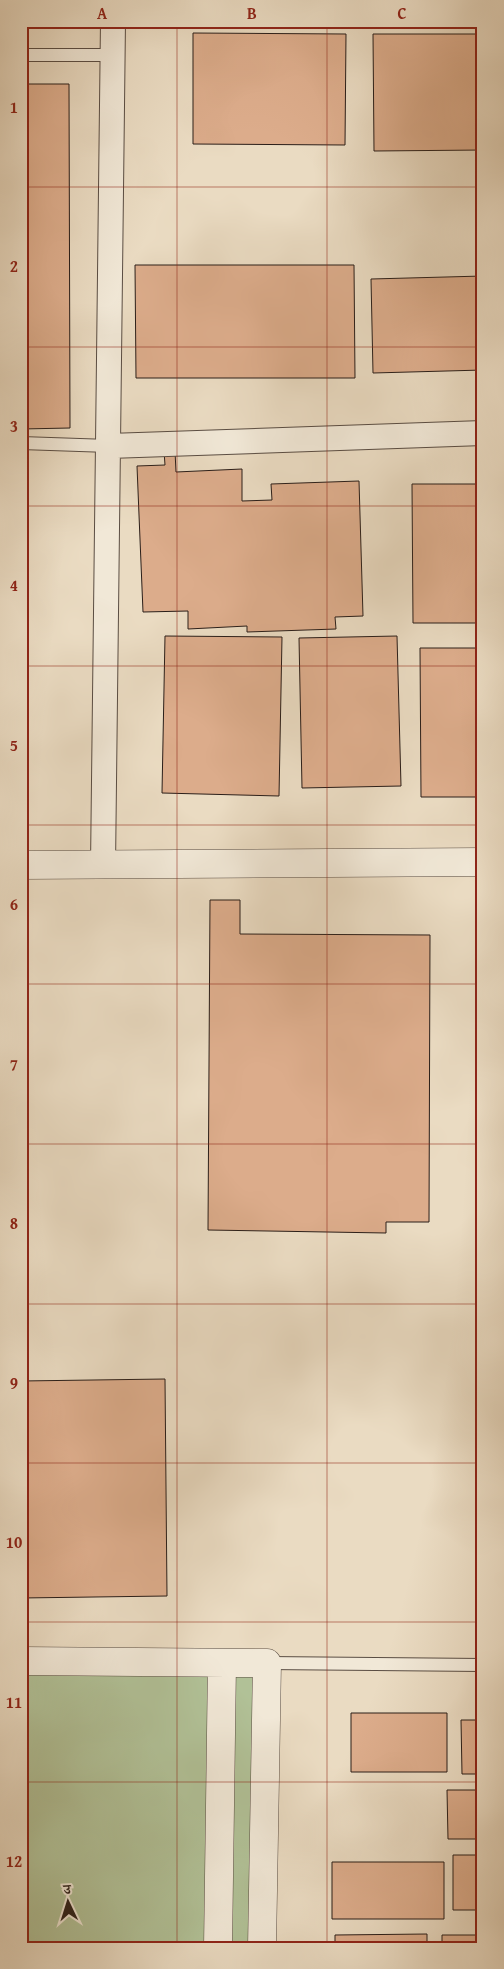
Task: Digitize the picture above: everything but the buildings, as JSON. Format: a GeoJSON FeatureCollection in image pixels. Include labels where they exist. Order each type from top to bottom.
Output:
{"type":"FeatureCollection","features":[{"type":"Feature","properties":{"kind":"street"},"geometry":{"type":"LineString","coordinates":[[103,866],[113,21]]}},
{"type":"Feature","properties":{"kind":"street"},"geometry":{"type":"LineString","coordinates":[[109,446],[483,433]]}},
{"type":"Feature","properties":{"kind":"street"},"geometry":{"type":"LineString","coordinates":[[21,865],[103,866],[483,862]]}},
{"type":"Feature","properties":{"kind":"street"},"geometry":{"type":"LineString","coordinates":[[21,1661],[267,1663],[262,1948]]}},
{"type":"Feature","properties":{"kind":"street"},"geometry":{"type":"LineString","coordinates":[[218,1948],[222,1663]]}},
{"type":"Feature","properties":{"kind":"lane"},"geometry":{"type":"LineString","coordinates":[[21,55],[113,55]]}},
{"type":"Feature","properties":{"kind":"lane"},"geometry":{"type":"LineString","coordinates":[[21,443],[109,446]]}},
{"type":"Feature","properties":{"kind":"lane"},"geometry":{"type":"LineString","coordinates":[[267,1663],[483,1665]]}},
{"type":"Feature","properties":{"kind":"green space"},"geometry":{"type":"Polygon","coordinates":[[[21,1661],[267,1663],[255,1948],[21,1948],[21,1661]]]}}]}
